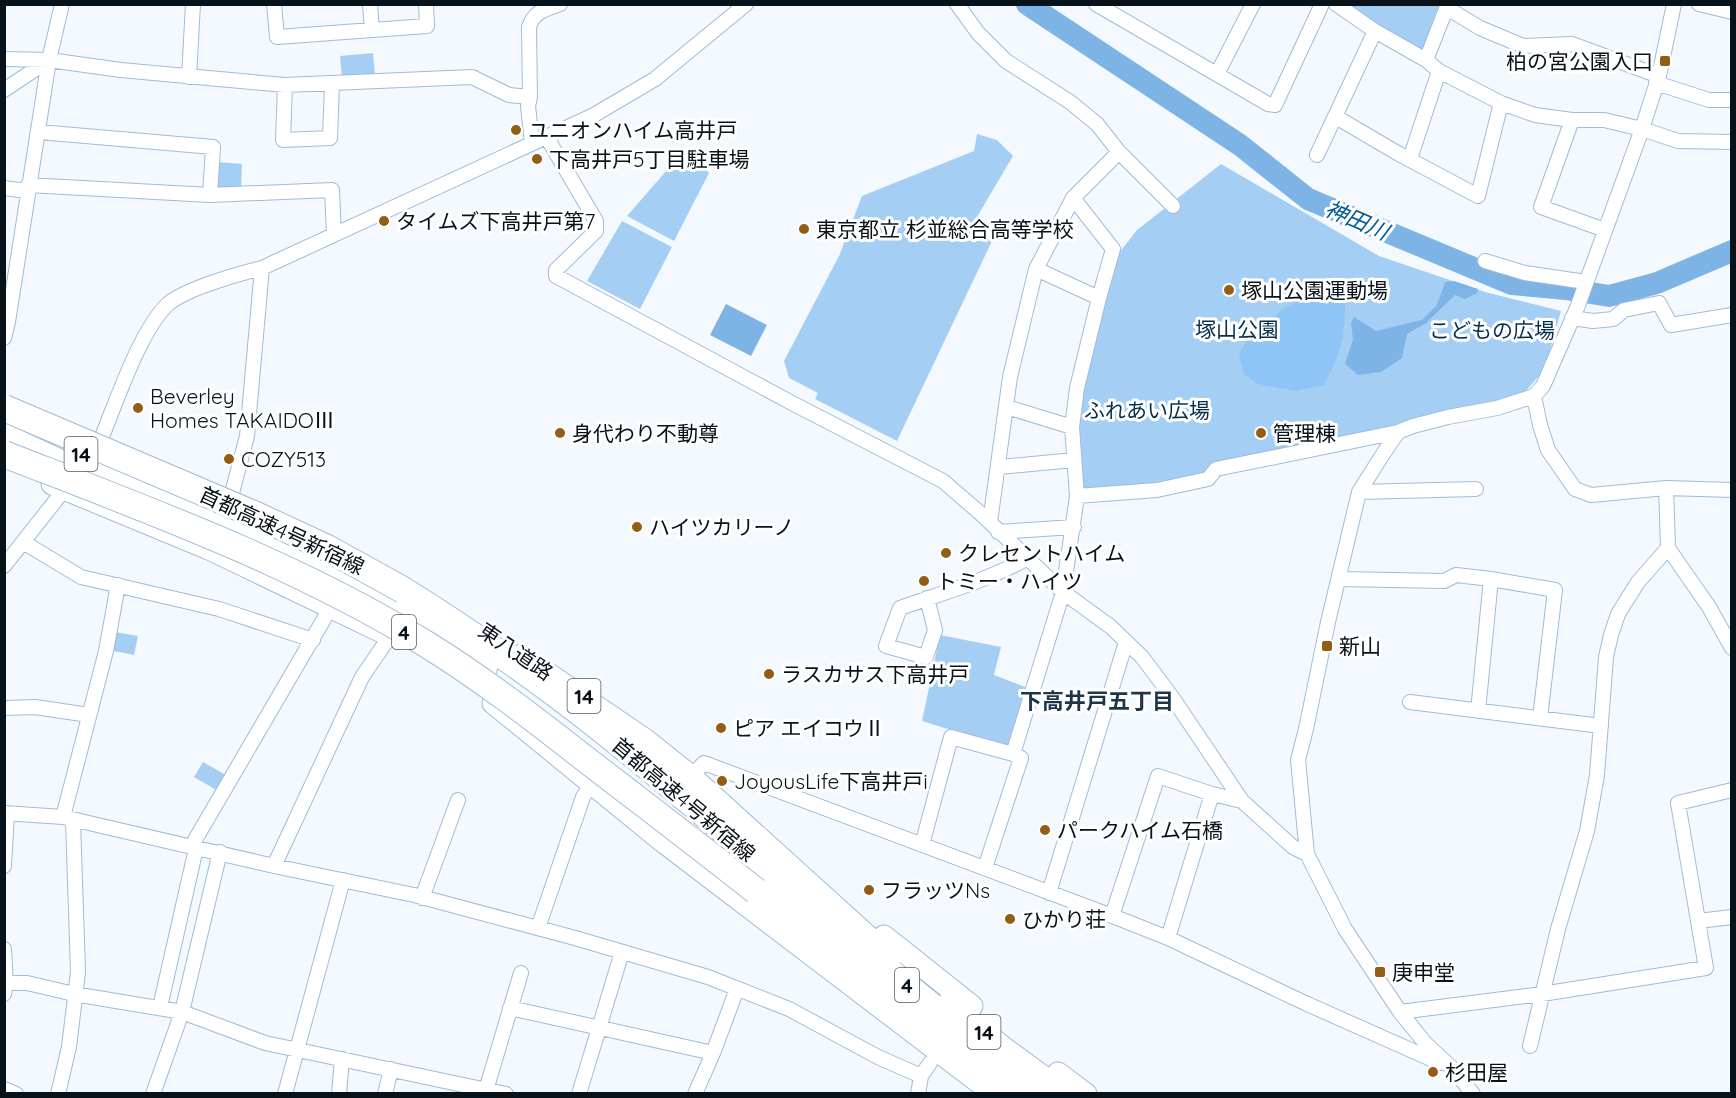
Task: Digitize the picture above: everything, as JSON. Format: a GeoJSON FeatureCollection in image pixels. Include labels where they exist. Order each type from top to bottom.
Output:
{"type":"FeatureCollection","features":[{"type":"Feature","properties":{"kind":"highway","name":"首都高速4号新宿線"},"geometry":{"type":"LineString","coordinates":[[4,408],[256,515],[327,548],[403,590],[480,638],[596,724],[764,882],[1016,1094]]}},
{"type":"Feature","properties":{"kind":"highway","name":"首都高速4号新宿線"},"geometry":{"type":"LineString","coordinates":[[4,454],[142,507],[259,557],[354,603],[426,644],[764,882],[1044,1094]]}},
{"type":"Feature","properties":{"kind":"highway"},"geometry":{"type":"LineString","coordinates":[[90,474],[174,505],[298,560],[437,629]]}},
{"type":"Feature","properties":{"kind":"highway"},"geometry":{"type":"LineString","coordinates":[[158,488],[367,582],[437,629],[764,882]]}},
{"type":"Feature","properties":{"kind":"main road"},"geometry":{"type":"LineString","coordinates":[[4,397],[232,493],[399,574]]}},
{"type":"Feature","properties":{"kind":"main road","name":"東八道路"},"geometry":{"type":"LineString","coordinates":[[4,420],[158,488],[283,537],[399,574],[646,740],[691,776],[902,967],[1067,1094]]}},
{"type":"Feature","properties":{"kind":"main road","name":"14"},"geometry":{"type":"LineString","coordinates":[[4,434],[90,474],[169,516],[284,571],[483,695],[662,841],[926,1069],[972,1094]]}},
{"type":"Feature","properties":{"kind":"main road"},"geometry":{"type":"LineString","coordinates":[[4,466],[45,480],[64,490],[209,549],[390,636]]}},
{"type":"Feature","properties":{"kind":"main road","name":"14"},"geometry":{"type":"LineString","coordinates":[[756,836],[1024,1048],[1086,1094]]}},
{"type":"Feature","properties":{"kind":"main road","name":"14"},"geometry":{"type":"LineString","coordinates":[[662,841],[994,1094]]}},
{"type":"Feature","properties":{"kind":"street"},"geometry":{"type":"LineString","coordinates":[[4,338],[9,284],[39,132],[49,60],[62,4]]}},
{"type":"Feature","properties":{"kind":"street"},"geometry":{"type":"LineString","coordinates":[[189,77],[193,4]]}},
{"type":"Feature","properties":{"kind":"street"},"geometry":{"type":"LineString","coordinates":[[274,4],[277,37],[427,26],[426,4]]}},
{"type":"Feature","properties":{"kind":"street"},"geometry":{"type":"LineString","coordinates":[[370,4],[372,30]]}},
{"type":"Feature","properties":{"kind":"street"},"geometry":{"type":"LineString","coordinates":[[532,142],[528,106],[530,97],[529,27],[532,17],[560,4]]}},
{"type":"Feature","properties":{"kind":"street"},"geometry":{"type":"LineString","coordinates":[[101,439],[146,332],[167,305],[178,298],[231,276],[262,268],[532,142],[594,116],[655,80],[746,4]]}},
{"type":"Feature","properties":{"kind":"street"},"geometry":{"type":"LineString","coordinates":[[957,4],[978,33],[1006,61],[1084,112],[1097,124],[1119,152],[1173,206]]}},
{"type":"Feature","properties":{"kind":"street"},"geometry":{"type":"LineString","coordinates":[[1096,4],[1111,8],[1217,74],[1268,104],[1275,105],[1322,4]]}},
{"type":"Feature","properties":{"kind":"street"},"geometry":{"type":"LineString","coordinates":[[1217,74],[1253,4]]}},
{"type":"Feature","properties":{"kind":"street"},"geometry":{"type":"LineString","coordinates":[[1336,4],[1375,31],[1426,60],[1439,71],[1501,103],[1535,115],[1572,120],[1604,120],[1678,141],[1731,142]]}},
{"type":"Feature","properties":{"kind":"street"},"geometry":{"type":"LineString","coordinates":[[1077,496],[1156,490],[1208,479],[1216,469],[1398,432],[1448,417],[1497,408],[1534,396],[1543,386],[1579,303],[1642,129],[1658,80],[1674,4]]}},
{"type":"Feature","properties":{"kind":"street"},"geometry":{"type":"LineString","coordinates":[[1699,4],[1731,12]]}},
{"type":"Feature","properties":{"kind":"street"},"geometry":{"type":"LineString","coordinates":[[1426,60],[1447,6],[1480,28],[1523,46],[1572,44],[1709,100],[1731,100]]}},
{"type":"Feature","properties":{"kind":"street"},"geometry":{"type":"LineString","coordinates":[[1317,154],[1375,31]]}},
{"type":"Feature","properties":{"kind":"street"},"geometry":{"type":"LineString","coordinates":[[4,59],[49,60],[121,70],[285,85],[429,77],[472,77],[508,95],[530,97]]}},
{"type":"Feature","properties":{"kind":"street"},"geometry":{"type":"LineString","coordinates":[[4,90],[49,60]]}},
{"type":"Feature","properties":{"kind":"street"},"geometry":{"type":"LineString","coordinates":[[1410,159],[1439,71]]}},
{"type":"Feature","properties":{"kind":"street"},"geometry":{"type":"LineString","coordinates":[[285,85],[283,140],[330,138],[332,84]]}},
{"type":"Feature","properties":{"kind":"street"},"geometry":{"type":"LineString","coordinates":[[1336,117],[1478,196],[1501,103]]}},
{"type":"Feature","properties":{"kind":"street"},"geometry":{"type":"LineString","coordinates":[[1572,120],[1541,207],[1605,230]]}},
{"type":"Feature","properties":{"kind":"street"},"geometry":{"type":"LineString","coordinates":[[39,132],[213,147],[210,195]]}},
{"type":"Feature","properties":{"kind":"street"},"geometry":{"type":"LineString","coordinates":[[546,136],[597,221],[596,231],[556,270],[556,276],[780,397],[943,481],[1063,592],[1111,627],[1152,668],[1242,801],[1293,847],[1307,854]]}},
{"type":"Feature","properties":{"kind":"street"},"geometry":{"type":"LineString","coordinates":[[994,527],[999,467],[1014,355],[1036,269],[1073,198],[1119,152]]}},
{"type":"Feature","properties":{"kind":"street"},"geometry":{"type":"LineString","coordinates":[[4,188],[210,195],[332,190],[334,234]]}},
{"type":"Feature","properties":{"kind":"street"},"geometry":{"type":"LineString","coordinates":[[1013,754],[1063,592],[1077,496],[1072,427],[1077,388],[1113,249],[1073,198]]}},
{"type":"Feature","properties":{"kind":"street"},"geometry":{"type":"LineString","coordinates":[[1485,261],[1525,273],[1586,283]]}},
{"type":"Feature","properties":{"kind":"street"},"geometry":{"type":"LineString","coordinates":[[232,493],[247,436],[262,268]]}},
{"type":"Feature","properties":{"kind":"street"},"geometry":{"type":"LineString","coordinates":[[1036,269],[1099,298]]}},
{"type":"Feature","properties":{"kind":"street"},"geometry":{"type":"LineString","coordinates":[[1572,318],[1593,321],[1613,319],[1624,310],[1659,303],[1671,325],[1731,315]]}},
{"type":"Feature","properties":{"kind":"street"},"geometry":{"type":"LineString","coordinates":[[1534,396],[1548,450],[1575,489],[1591,495],[1666,488],[1731,490]]}},
{"type":"Feature","properties":{"kind":"street"},"geometry":{"type":"LineString","coordinates":[[1007,407],[1072,427]]}},
{"type":"Feature","properties":{"kind":"street"},"geometry":{"type":"LineString","coordinates":[[1398,432],[1359,492],[1298,760],[1307,854],[1345,929],[1400,1012],[1426,1044],[1454,1070],[1473,1094]]}},
{"type":"Feature","properties":{"kind":"street"},"geometry":{"type":"LineString","coordinates":[[999,467],[1074,460]]}},
{"type":"Feature","properties":{"kind":"street"},"geometry":{"type":"LineString","coordinates":[[1666,488],[1668,549],[1709,607],[1731,648]]}},
{"type":"Feature","properties":{"kind":"street"},"geometry":{"type":"LineString","coordinates":[[1359,492],[1476,489]]}},
{"type":"Feature","properties":{"kind":"street"},"geometry":{"type":"LineString","coordinates":[[4,566],[64,490]]}},
{"type":"Feature","properties":{"kind":"street"},"geometry":{"type":"LineString","coordinates":[[994,527],[1074,527]]}},
{"type":"Feature","properties":{"kind":"street"},"geometry":{"type":"LineString","coordinates":[[22,543],[81,577],[219,609],[313,640]]}},
{"type":"Feature","properties":{"kind":"street"},"geometry":{"type":"LineString","coordinates":[[1530,1046],[1558,928],[1587,831],[1597,775],[1606,657],[1618,614],[1638,582],[1668,549]]}},
{"type":"Feature","properties":{"kind":"street"},"geometry":{"type":"LineString","coordinates":[[927,598],[935,630],[926,657],[886,646],[900,608],[927,598],[1001,573],[1026,559]]}},
{"type":"Feature","properties":{"kind":"street"},"geometry":{"type":"LineString","coordinates":[[1340,579],[1444,581],[1456,576],[1491,579],[1555,590],[1540,718]]}},
{"type":"Feature","properties":{"kind":"street"},"geometry":{"type":"LineString","coordinates":[[1478,711],[1491,579]]}},
{"type":"Feature","properties":{"kind":"street"},"geometry":{"type":"LineString","coordinates":[[58,1094],[69,1047],[78,972],[68,819],[88,715],[106,651],[118,585]]}},
{"type":"Feature","properties":{"kind":"street"},"geometry":{"type":"LineString","coordinates":[[160,1007],[195,853],[195,840],[331,607]]}},
{"type":"Feature","properties":{"kind":"street"},"geometry":{"type":"LineString","coordinates":[[274,866],[362,677],[390,636]]}},
{"type":"Feature","properties":{"kind":"street"},"geometry":{"type":"LineString","coordinates":[[1049,892],[1126,642]]}},
{"type":"Feature","properties":{"kind":"street"},"geometry":{"type":"LineString","coordinates":[[1410,702],[1601,726]]}},
{"type":"Feature","properties":{"kind":"street"},"geometry":{"type":"LineString","coordinates":[[4,708],[35,707],[88,715]]}},
{"type":"Feature","properties":{"kind":"street"},"geometry":{"type":"LineString","coordinates":[[922,845],[951,737],[1013,754],[1021,758],[985,868]]}},
{"type":"Feature","properties":{"kind":"street"},"geometry":{"type":"LineString","coordinates":[[691,776],[704,763],[1112,916],[1168,938],[1454,1070]]}},
{"type":"Feature","properties":{"kind":"street"},"geometry":{"type":"LineString","coordinates":[[1112,916],[1158,776],[1212,794],[1242,801]]}},
{"type":"Feature","properties":{"kind":"street"},"geometry":{"type":"LineString","coordinates":[[538,928],[583,797],[592,783]]}},
{"type":"Feature","properties":{"kind":"street"},"geometry":{"type":"LineString","coordinates":[[1400,1012],[1542,994],[1706,968],[1678,803],[1731,790]]}},
{"type":"Feature","properties":{"kind":"street"},"geometry":{"type":"LineString","coordinates":[[1168,938],[1212,794]]}},
{"type":"Feature","properties":{"kind":"street"},"geometry":{"type":"LineString","coordinates":[[422,897],[458,800]]}},
{"type":"Feature","properties":{"kind":"street"},"geometry":{"type":"LineString","coordinates":[[4,866],[6,813],[68,819],[422,897],[708,977],[789,1009],[878,1057],[926,1069],[918,1094]]}},
{"type":"Feature","properties":{"kind":"street"},"geometry":{"type":"LineString","coordinates":[[153,1094],[183,1006],[220,852]]}},
{"type":"Feature","properties":{"kind":"street"},"geometry":{"type":"LineString","coordinates":[[285,1094],[343,880]]}},
{"type":"Feature","properties":{"kind":"street"},"geometry":{"type":"LineString","coordinates":[[1698,921],[1731,917]]}},
{"type":"Feature","properties":{"kind":"street"},"geometry":{"type":"LineString","coordinates":[[4,949],[5,988],[27,983],[74,994],[160,1007],[183,1006]]}},
{"type":"Feature","properties":{"kind":"street"},"geometry":{"type":"LineString","coordinates":[[579,1094],[622,952]]}},
{"type":"Feature","properties":{"kind":"street"},"geometry":{"type":"LineString","coordinates":[[486,1090],[521,972]]}},
{"type":"Feature","properties":{"kind":"street"},"geometry":{"type":"LineString","coordinates":[[165,988],[183,1006],[265,1043],[391,1069],[449,1088],[486,1090],[506,1094]]}},
{"type":"Feature","properties":{"kind":"street"},"geometry":{"type":"LineString","coordinates":[[695,1094],[737,989]]}},
{"type":"Feature","properties":{"kind":"street"},"geometry":{"type":"LineString","coordinates":[[510,1008],[713,1053]]}},
{"type":"Feature","properties":{"kind":"street"},"geometry":{"type":"LineString","coordinates":[[339,1094],[342,1059]]}},
{"type":"Feature","properties":{"kind":"street"},"geometry":{"type":"LineString","coordinates":[[386,1094],[391,1069]]}},
{"type":"Feature","properties":{"kind":"street"},"geometry":{"type":"LineString","coordinates":[[4,1089],[16,1094]]}},
{"type":"Feature","properties":{"kind":"green space"},"geometry":{"type":"Polygon","coordinates":[[[1344,5],[1439,5],[1421,53],[1344,5]]]}},
{"type":"Feature","properties":{"kind":"green space"},"geometry":{"type":"Polygon","coordinates":[[[373,53],[375,76],[342,79],[340,56],[373,53]]]}},
{"type":"Feature","properties":{"kind":"green space"},"geometry":{"type":"Polygon","coordinates":[[[977,134],[997,140],[1013,156],[971,227],[992,241],[897,441],[815,399],[818,393],[789,378],[784,361],[839,256],[862,196],[974,151],[977,134]]]}},
{"type":"Feature","properties":{"kind":"green space"},"geometry":{"type":"Polygon","coordinates":[[[688,159],[705,168],[709,173],[674,241],[627,216],[674,162],[688,159]]]}},
{"type":"Feature","properties":{"kind":"green space"},"geometry":{"type":"Polygon","coordinates":[[[217,162],[242,164],[241,192],[219,191],[214,185],[217,162]]]}},
{"type":"Feature","properties":{"kind":"green space","name":"塚山公園"},"geometry":{"type":"Polygon","coordinates":[[[1221,164],[1379,256],[1485,292],[1561,311],[1549,354],[1539,376],[1523,394],[1506,400],[1418,418],[1275,459],[1159,485],[1080,493],[1075,426],[1115,258],[1137,230],[1221,164]]]}},
{"type":"Feature","properties":{"kind":"green space"},"geometry":{"type":"Polygon","coordinates":[[[622,221],[672,247],[640,309],[587,281],[622,221]]]}},
{"type":"Feature","properties":{"kind":"green space"},"geometry":{"type":"Polygon","coordinates":[[[115,632],[138,636],[134,655],[109,650],[115,632]]]}},
{"type":"Feature","properties":{"kind":"green space"},"geometry":{"type":"Polygon","coordinates":[[[940,635],[1001,647],[994,675],[1028,688],[1012,749],[922,721],[940,635]]]}},
{"type":"Feature","properties":{"kind":"green space"},"geometry":{"type":"Polygon","coordinates":[[[203,762],[226,775],[218,791],[194,777],[203,762]]]}},
{"type":"Feature","properties":{"kind":"shaded area"},"geometry":{"type":"Polygon","coordinates":[[[1454,281],[1478,289],[1477,293],[1465,299],[1455,295],[1426,323],[1407,334],[1402,358],[1381,372],[1358,375],[1345,364],[1353,340],[1351,323],[1354,317],[1376,331],[1422,320],[1437,305],[1445,282],[1454,281]]]}},
{"type":"Feature","properties":{"kind":"shaded area"},"geometry":{"type":"Polygon","coordinates":[[[1327,291],[1345,303],[1345,316],[1341,346],[1324,385],[1296,391],[1258,384],[1244,374],[1239,354],[1246,342],[1259,334],[1281,310],[1310,294],[1327,291]]]}},
{"type":"Feature","properties":{"kind":"shaded area"},"geometry":{"type":"Polygon","coordinates":[[[726,304],[767,325],[751,356],[710,335],[726,304]]]}},
{"type":"Feature","properties":{"kind":"waterway","name":"神田川"},"geometry":{"type":"LineString","coordinates":[[1027,4],[1240,145],[1308,199],[1512,284],[1609,296],[1657,283],[1732,251]]}},
{"type":"Feature","properties":{"kind":"place","name":"柏の宮公園入口"},"geometry":{"type":"Point","coordinates":[1665,61]}},
{"type":"Feature","properties":{"kind":"place","name":"ユニオンハイム高井戸"},"geometry":{"type":"Point","coordinates":[516,130]}},
{"type":"Feature","properties":{"kind":"place","name":"下高井戸5丁目駐車場"},"geometry":{"type":"Point","coordinates":[537,159]}},
{"type":"Feature","properties":{"kind":"place","name":"タイムズ下高井戸第7"},"geometry":{"type":"Point","coordinates":[384,221]}},
{"type":"Feature","properties":{"kind":"place","name":"東京都立 杉並総合高等学校"},"geometry":{"type":"Point","coordinates":[804,229]}},
{"type":"Feature","properties":{"kind":"place","name":"塚山公園運動場"},"geometry":{"type":"Point","coordinates":[1229,290]}},
{"type":"Feature","properties":{"kind":"place","name":"Beverley Homes TAKAIDOⅢ"},"geometry":{"type":"Point","coordinates":[138,408]}},
{"type":"Feature","properties":{"kind":"place","name":"身代わり不動尊"},"geometry":{"type":"Point","coordinates":[560,433]}},
{"type":"Feature","properties":{"kind":"place","name":"管理棟"},"geometry":{"type":"Point","coordinates":[1261,433]}},
{"type":"Feature","properties":{"kind":"place","name":"COZY513"},"geometry":{"type":"Point","coordinates":[229,459]}},
{"type":"Feature","properties":{"kind":"place","name":"ハイツカリーノ"},"geometry":{"type":"Point","coordinates":[637,527]}},
{"type":"Feature","properties":{"kind":"place","name":"クレセントハイム"},"geometry":{"type":"Point","coordinates":[946,553]}},
{"type":"Feature","properties":{"kind":"place","name":"トミー・ハイツ"},"geometry":{"type":"Point","coordinates":[924,581]}},
{"type":"Feature","properties":{"kind":"place","name":"新山"},"geometry":{"type":"Point","coordinates":[1327,646]}},
{"type":"Feature","properties":{"kind":"place","name":"ラスカサス下高井戸"},"geometry":{"type":"Point","coordinates":[769,674]}},
{"type":"Feature","properties":{"kind":"place","name":"ピア エイコウⅡ"},"geometry":{"type":"Point","coordinates":[721,728]}},
{"type":"Feature","properties":{"kind":"place","name":"JoyousLife下高井戸i"},"geometry":{"type":"Point","coordinates":[722,781]}},
{"type":"Feature","properties":{"kind":"place","name":"パークハイム石橋"},"geometry":{"type":"Point","coordinates":[1045,830]}},
{"type":"Feature","properties":{"kind":"place","name":"フラッツNs"},"geometry":{"type":"Point","coordinates":[869,890]}},
{"type":"Feature","properties":{"kind":"place","name":"ひかり荘"},"geometry":{"type":"Point","coordinates":[1010,919]}},
{"type":"Feature","properties":{"kind":"place","name":"庚申堂"},"geometry":{"type":"Point","coordinates":[1380,972]}},
{"type":"Feature","properties":{"kind":"place","name":"杉田屋"},"geometry":{"type":"Point","coordinates":[1433,1072]}},
{"type":"Feature","properties":{"kind":"district","name":"下高井戸五丁目"},"geometry":{"type":"Point","coordinates":[1097,701]}},
{"type":"Feature","properties":{"kind":"park label","name":"こどもの広場"},"geometry":{"type":"Point","coordinates":[1492,330]}},
{"type":"Feature","properties":{"kind":"park label","name":"ふれあい広場"},"geometry":{"type":"Point","coordinates":[1147,410]}}]}
